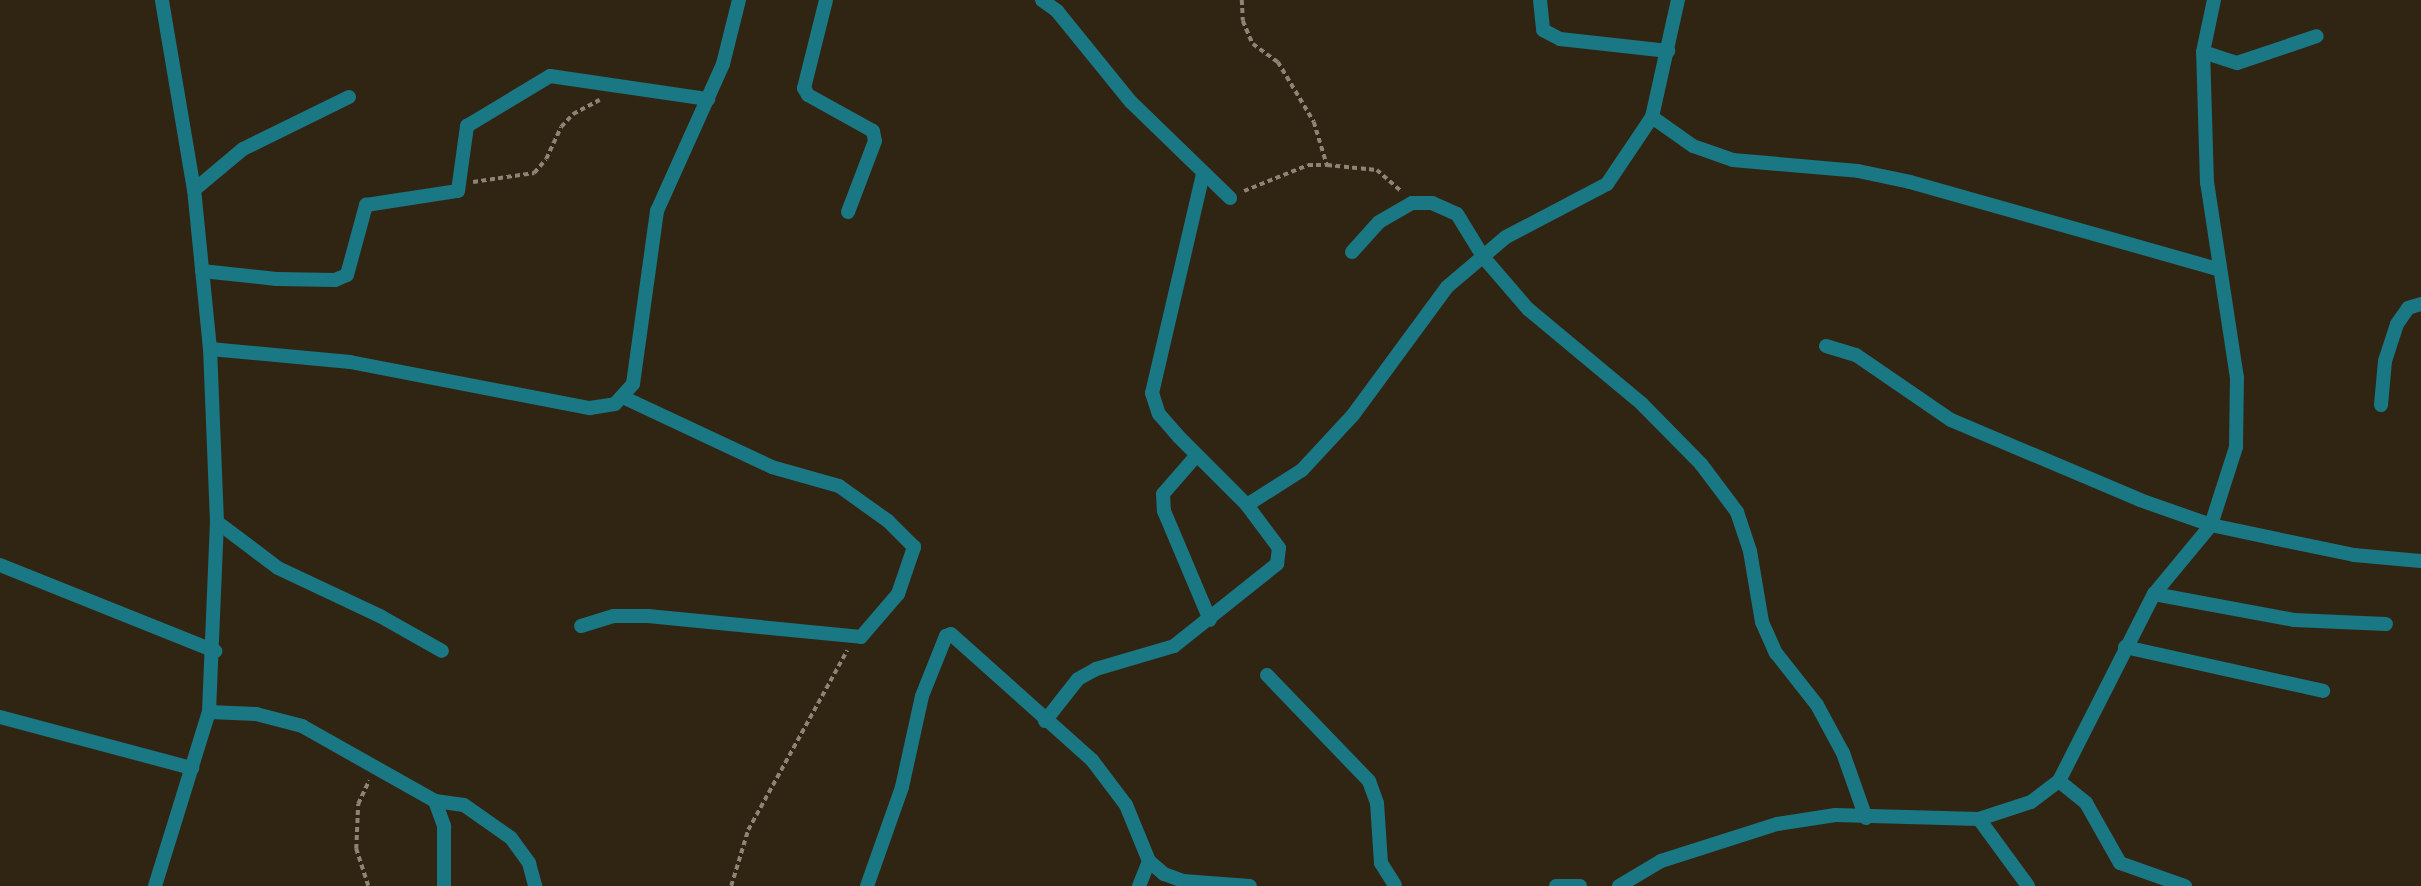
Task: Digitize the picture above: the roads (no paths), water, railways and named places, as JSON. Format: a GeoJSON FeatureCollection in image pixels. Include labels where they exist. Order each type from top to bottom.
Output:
{"type":"FeatureCollection","features":[{"type":"Feature","properties":{"kind":"street"},"geometry":{"type":"LineString","coordinates":[[155,886],[209,712],[215,651],[218,522],[210,349],[194,190],[162,0]]}},
{"type":"Feature","properties":{"kind":"street"},"geometry":{"type":"LineString","coordinates":[[210,349],[350,362],[590,408],[615,404],[625,398],[633,384],[657,211],[708,99],[739,0]]}},
{"type":"Feature","properties":{"kind":"street"},"geometry":{"type":"LineString","coordinates":[[826,0],[804,88],[808,95],[873,131],[875,141],[848,212]]}},
{"type":"Feature","properties":{"kind":"street"},"geometry":{"type":"LineString","coordinates":[[1042,0],[1060,6],[1131,102],[1230,198]]}},
{"type":"Feature","properties":{"kind":"street"},"geometry":{"type":"LineString","coordinates":[[1540,0],[1543,30],[1560,39],[1668,51]]}},
{"type":"Feature","properties":{"kind":"street"},"geometry":{"type":"LineString","coordinates":[[1247,505],[1302,470],[1353,415],[1447,288],[1485,258],[1506,237],[1607,184],[1652,117],[1678,0]]}},
{"type":"Feature","properties":{"kind":"street"},"geometry":{"type":"LineString","coordinates":[[1619,886],[1661,861],[1777,824],[1835,815],[1866,818],[1979,819],[2031,802],[2059,781],[2154,594],[2211,525],[2236,447],[2240,411],[2207,183],[2203,52],[2214,0]]}},
{"type":"Feature","properties":{"kind":"street"},"geometry":{"type":"LineString","coordinates":[[2203,52],[2238,63],[2317,37]]}},
{"type":"Feature","properties":{"kind":"street"},"geometry":{"type":"LineString","coordinates":[[202,271],[335,280],[348,275],[366,205],[373,200],[448,195],[461,184],[467,126],[533,82],[550,76],[708,99]]}},
{"type":"Feature","properties":{"kind":"street"},"geometry":{"type":"LineString","coordinates":[[194,190],[243,149],[349,97]]}},
{"type":"Feature","properties":{"kind":"street"},"geometry":{"type":"LineString","coordinates":[[1652,117],[1693,146],[1733,160],[1858,171],[2220,270]]}},
{"type":"Feature","properties":{"kind":"street"},"geometry":{"type":"LineString","coordinates":[[1045,721],[1078,679],[1096,669],[1174,646],[1210,620],[1280,558],[1279,548],[1247,505],[1196,456],[1159,414],[1152,393],[1203,174]]}},
{"type":"Feature","properties":{"kind":"street"},"geometry":{"type":"LineString","coordinates":[[1352,252],[1379,222],[1412,203],[1432,203],[1457,214],[1485,258],[1547,327],[1642,404],[1701,464],[1737,512],[1750,551],[1762,622],[1776,653],[1817,705],[1836,741],[1866,818]]}},
{"type":"Feature","properties":{"kind":"street"},"geometry":{"type":"LineString","coordinates":[[2381,405],[2385,361],[2397,324],[2409,308],[2421,304]]}},
{"type":"Feature","properties":{"kind":"street"},"geometry":{"type":"LineString","coordinates":[[1826,346],[1848,351],[1951,420],[2029,457],[2211,525],[2354,555],[2421,561]]}},
{"type":"Feature","properties":{"kind":"street"},"geometry":{"type":"LineString","coordinates":[[580,626],[614,616],[648,616],[832,638],[861,637],[898,594],[914,547],[888,520],[839,486],[772,467],[625,398]]}},
{"type":"Feature","properties":{"kind":"street"},"geometry":{"type":"LineString","coordinates":[[1196,456],[1163,494],[1164,511],[1210,620]]}},
{"type":"Feature","properties":{"kind":"street"},"geometry":{"type":"LineString","coordinates":[[218,522],[278,569],[380,616],[442,651]]}},
{"type":"Feature","properties":{"kind":"street"},"geometry":{"type":"LineString","coordinates":[[0,565],[215,651]]}},
{"type":"Feature","properties":{"kind":"street"},"geometry":{"type":"LineString","coordinates":[[2154,594],[2294,620],[2386,624]]}},
{"type":"Feature","properties":{"kind":"street"},"geometry":{"type":"LineString","coordinates":[[867,886],[902,786],[922,696],[946,636],[954,635],[1045,721],[1092,760],[1126,805],[1149,862],[1183,881],[1250,886]]}},
{"type":"Feature","properties":{"kind":"street"},"geometry":{"type":"LineString","coordinates":[[2125,647],[2323,691]]}},
{"type":"Feature","properties":{"kind":"street"},"geometry":{"type":"LineString","coordinates":[[1267,675],[1369,781],[1377,803],[1381,863],[1398,886]]}},
{"type":"Feature","properties":{"kind":"street"},"geometry":{"type":"LineString","coordinates":[[209,712],[256,714],[303,726],[375,764],[435,801],[464,806],[511,838],[529,863],[535,886]]}},
{"type":"Feature","properties":{"kind":"street"},"geometry":{"type":"LineString","coordinates":[[0,717],[192,768]]}},
{"type":"Feature","properties":{"kind":"street"},"geometry":{"type":"LineString","coordinates":[[2059,781],[2086,803],[2120,863],[2185,886]]}},
{"type":"Feature","properties":{"kind":"street"},"geometry":{"type":"LineString","coordinates":[[435,801],[444,826],[444,886]]}},
{"type":"Feature","properties":{"kind":"street"},"geometry":{"type":"LineString","coordinates":[[1979,819],[2028,886]]}},
{"type":"Feature","properties":{"kind":"street"},"geometry":{"type":"LineString","coordinates":[[1139,886],[1149,862]]}},
{"type":"Feature","properties":{"kind":"street"},"geometry":{"type":"LineString","coordinates":[[1556,886],[1580,886]]}}]}
